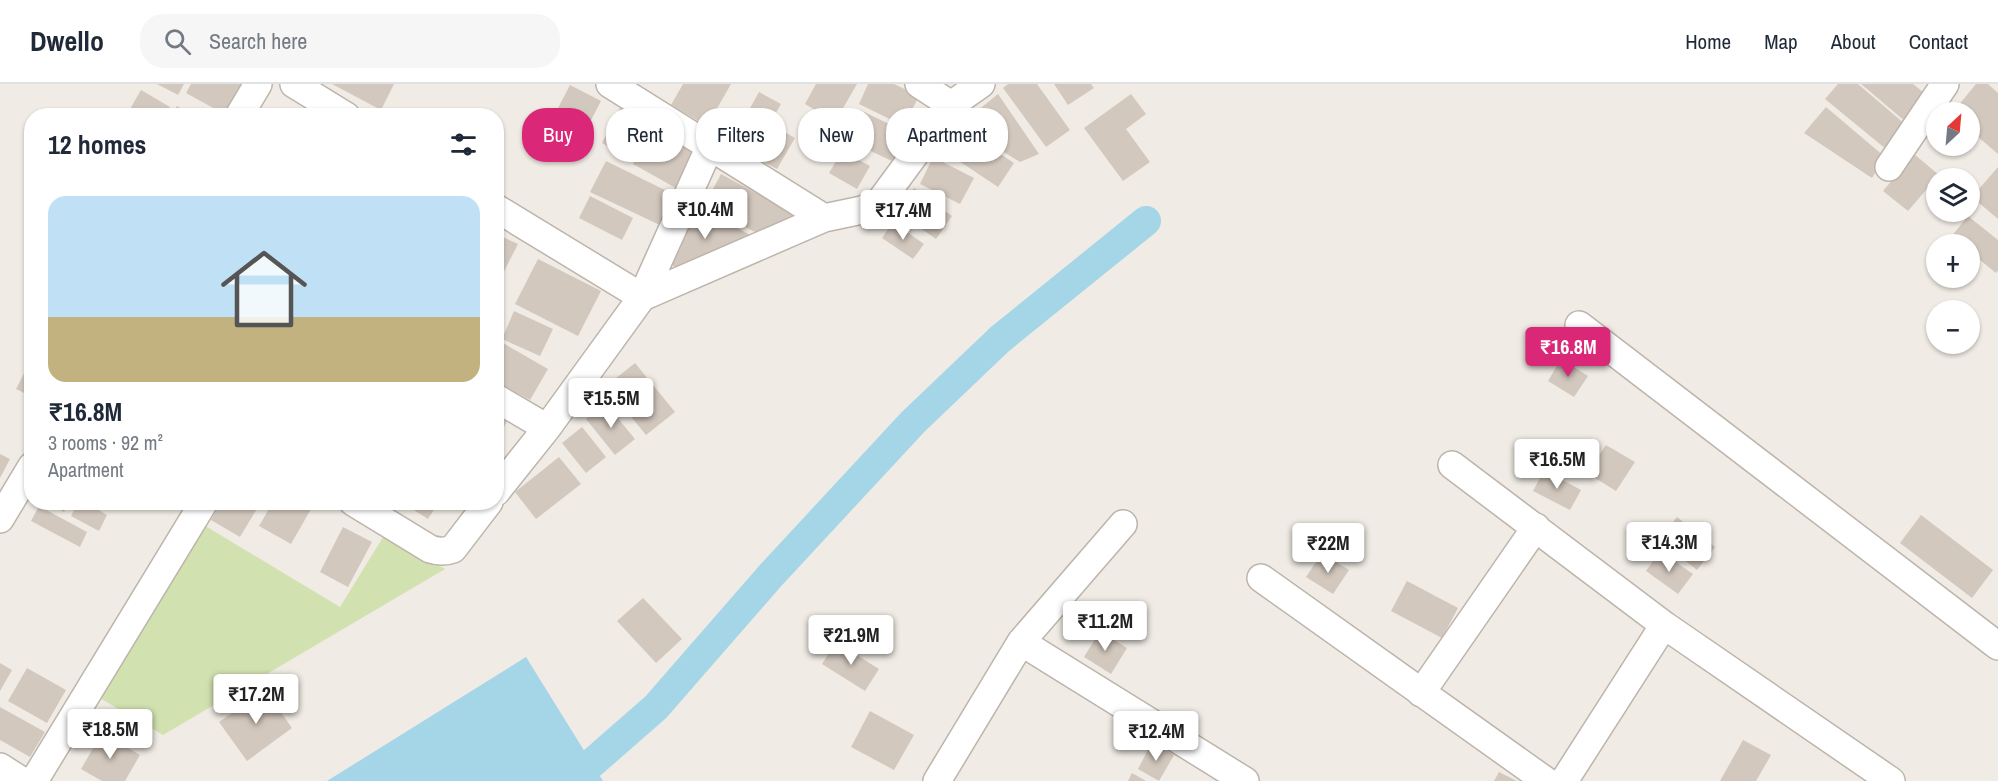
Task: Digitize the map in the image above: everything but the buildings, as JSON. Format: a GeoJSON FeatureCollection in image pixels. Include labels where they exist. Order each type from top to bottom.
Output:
{"type":"FeatureCollection","features":[{"type":"Feature","properties":{"kind":"street"},"geometry":{"type":"LineString","coordinates":[[244,108],[258,84]]}},
{"type":"Feature","properties":{"kind":"street"},"geometry":{"type":"LineString","coordinates":[[294,84],[333,108]]}},
{"type":"Feature","properties":{"kind":"street"},"geometry":{"type":"LineString","coordinates":[[610,84],[696,137]]}},
{"type":"Feature","properties":{"kind":"street"},"geometry":{"type":"LineString","coordinates":[[919,84],[951,105]]}},
{"type":"Feature","properties":{"kind":"street"},"geometry":{"type":"LineString","coordinates":[[642,297],[824,218],[862,210],[879,203],[951,105],[981,84]]}},
{"type":"Feature","properties":{"kind":"street"},"geometry":{"type":"LineString","coordinates":[[1889,166],[1946,84]]}},
{"type":"Feature","properties":{"kind":"street"},"geometry":{"type":"LineString","coordinates":[[504,482],[547,428],[642,297],[703,162]]}},
{"type":"Feature","properties":{"kind":"street"},"geometry":{"type":"LineString","coordinates":[[735,162],[824,218]]}},
{"type":"Feature","properties":{"kind":"street"},"geometry":{"type":"LineString","coordinates":[[504,213],[642,297]]}},
{"type":"Feature","properties":{"kind":"street"},"geometry":{"type":"LineString","coordinates":[[1579,325],[1998,645]]}},
{"type":"Feature","properties":{"kind":"street"},"geometry":{"type":"LineString","coordinates":[[504,403],[547,428]]}},
{"type":"Feature","properties":{"kind":"street"},"geometry":{"type":"LineString","coordinates":[[1452,465],[1664,625],[1892,781]]}},
{"type":"Feature","properties":{"kind":"street"},"geometry":{"type":"LineString","coordinates":[[0,519],[24,479]]}},
{"type":"Feature","properties":{"kind":"street"},"geometry":{"type":"LineString","coordinates":[[34,781],[199,510]]}},
{"type":"Feature","properties":{"kind":"street"},"geometry":{"type":"LineString","coordinates":[[366,510],[438,552],[453,549],[483,510]]}},
{"type":"Feature","properties":{"kind":"street"},"geometry":{"type":"LineString","coordinates":[[937,781],[1021,642],[1123,524]]}},
{"type":"Feature","properties":{"kind":"street"},"geometry":{"type":"LineString","coordinates":[[1421,693],[1536,527]]}},
{"type":"Feature","properties":{"kind":"street"},"geometry":{"type":"LineString","coordinates":[[1261,579],[1546,781]]}},
{"type":"Feature","properties":{"kind":"street"},"geometry":{"type":"LineString","coordinates":[[1564,781],[1664,625]]}},
{"type":"Feature","properties":{"kind":"street"},"geometry":{"type":"LineString","coordinates":[[1021,642],[1245,781]]}},
{"type":"Feature","properties":{"kind":"street"},"geometry":{"type":"LineString","coordinates":[[0,767],[22,781]]}},
{"type":"Feature","properties":{"kind":"green space"},"geometry":{"type":"Polygon","coordinates":[[[202,524],[340,607],[385,534],[445,569],[163,735],[98,697],[202,524]]]}},
{"type":"Feature","properties":{"kind":"water"},"geometry":{"type":"Polygon","coordinates":[[[526,657],[603,781],[327,781],[526,657]]]}},
{"type":"Feature","properties":{"kind":"waterway"},"geometry":{"type":"LineString","coordinates":[[592,763],[656,707],[771,575],[913,422],[1000,339],[1146,221]]}}]}
